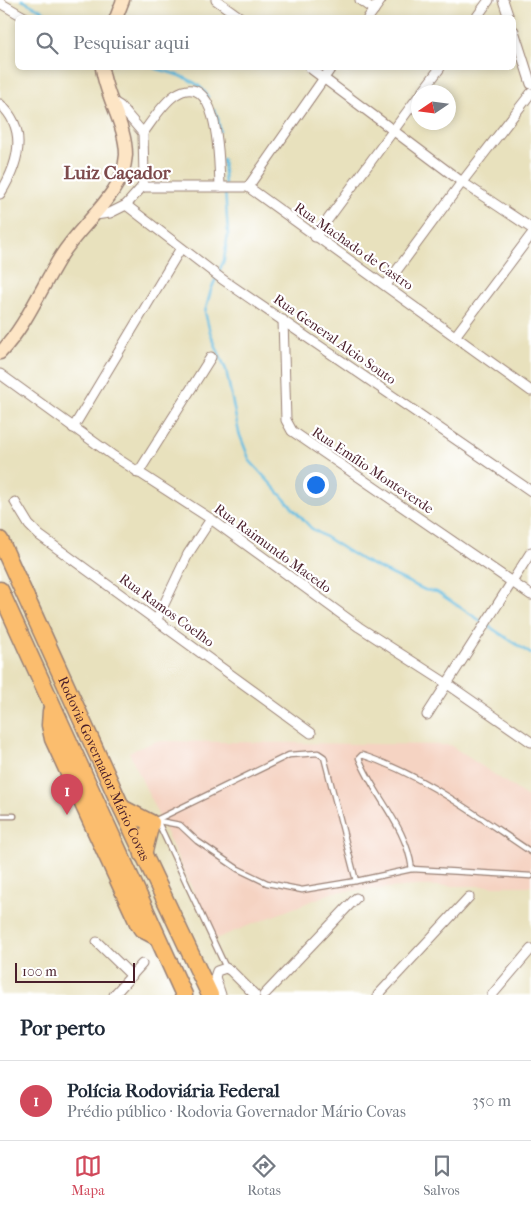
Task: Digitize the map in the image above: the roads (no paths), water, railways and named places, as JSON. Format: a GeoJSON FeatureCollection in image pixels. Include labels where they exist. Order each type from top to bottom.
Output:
{"type":"FeatureCollection","features":[{"type":"Feature","properties":{"kind":"highway","name":"Rodovia Governador Mário Covas"},"geometry":{"type":"LineString","coordinates":[[0,540],[143,855],[216,993]]}},
{"type":"Feature","properties":{"kind":"highway","name":"Rodovia Governador Mário Covas"},"geometry":{"type":"LineString","coordinates":[[0,590],[184,995]]}},
{"type":"Feature","properties":{"kind":"highway"},"geometry":{"type":"LineString","coordinates":[[122,808],[154,822],[143,855]]}},
{"type":"Feature","properties":{"kind":"street"},"geometry":{"type":"LineString","coordinates":[[117,15],[122,0]]}},
{"type":"Feature","properties":{"kind":"street"},"geometry":{"type":"LineString","coordinates":[[216,0],[237,15]]}},
{"type":"Feature","properties":{"kind":"street"},"geometry":{"type":"LineString","coordinates":[[360,0],[371,14],[381,0]]}},
{"type":"Feature","properties":{"kind":"street"},"geometry":{"type":"LineString","coordinates":[[478,15],[489,0]]}},
{"type":"Feature","properties":{"kind":"street"},"geometry":{"type":"LineString","coordinates":[[503,0],[508,15]]}},
{"type":"Feature","properties":{"kind":"street"},"geometry":{"type":"LineString","coordinates":[[0,3],[21,15]]}},
{"type":"Feature","properties":{"kind":"street"},"geometry":{"type":"LineString","coordinates":[[516,37],[531,84]]}},
{"type":"Feature","properties":{"kind":"street"},"geometry":{"type":"LineString","coordinates":[[0,353],[16,334],[77,232],[95,215],[114,190],[125,166],[122,130],[109,99],[102,70]]}},
{"type":"Feature","properties":{"kind":"street"},"geometry":{"type":"LineString","coordinates":[[313,70],[462,182],[531,228]]}},
{"type":"Feature","properties":{"kind":"street"},"geometry":{"type":"LineString","coordinates":[[142,187],[248,187],[329,70]]}},
{"type":"Feature","properties":{"kind":"street"},"geometry":{"type":"LineString","coordinates":[[427,85],[438,70]]}},
{"type":"Feature","properties":{"kind":"street"},"geometry":{"type":"LineString","coordinates":[[143,133],[176,95],[191,91],[202,94],[212,110],[216,125],[224,187]]}},
{"type":"Feature","properties":{"kind":"street"},"geometry":{"type":"LineString","coordinates":[[386,285],[531,93]]}},
{"type":"Feature","properties":{"kind":"street"},"geometry":{"type":"LineString","coordinates":[[95,215],[110,213],[126,205],[142,187],[145,168],[143,133],[120,106],[109,99]]}},
{"type":"Feature","properties":{"kind":"street"},"geometry":{"type":"LineString","coordinates":[[0,104],[7,110],[16,125],[19,148],[11,176],[0,194]]}},
{"type":"Feature","properties":{"kind":"street"},"geometry":{"type":"LineString","coordinates":[[316,237],[411,107]]}},
{"type":"Feature","properties":{"kind":"street","name":"Rua Machado de Castro"},"geometry":{"type":"LineString","coordinates":[[248,187],[530,388]]}},
{"type":"Feature","properties":{"kind":"street","name":"Rua General Alcio Souto"},"geometry":{"type":"LineString","coordinates":[[126,205],[222,279],[531,491]]}},
{"type":"Feature","properties":{"kind":"street"},"geometry":{"type":"LineString","coordinates":[[456,335],[531,235]]}},
{"type":"Feature","properties":{"kind":"street"},"geometry":{"type":"LineString","coordinates":[[74,428],[181,248]]}},
{"type":"Feature","properties":{"kind":"street","name":"Rua Emílio Monteverde"},"geometry":{"type":"LineString","coordinates":[[282,320],[286,420],[292,431],[531,595]]}},
{"type":"Feature","properties":{"kind":"street"},"geometry":{"type":"LineString","coordinates":[[138,473],[211,357]]}},
{"type":"Feature","properties":{"kind":"street","name":"Rua Raimundo Macedo"},"geometry":{"type":"LineString","coordinates":[[0,374],[138,473],[211,519],[359,627],[446,683],[531,742]]}},
{"type":"Feature","properties":{"kind":"street","name":"Rua Ramos Coelho"},"geometry":{"type":"LineString","coordinates":[[15,502],[29,525],[39,535],[311,733]]}},
{"type":"Feature","properties":{"kind":"street"},"geometry":{"type":"LineString","coordinates":[[156,619],[188,554],[211,519]]}},
{"type":"Feature","properties":{"kind":"street"},"geometry":{"type":"LineString","coordinates":[[427,715],[531,552]]}},
{"type":"Feature","properties":{"kind":"street"},"geometry":{"type":"LineString","coordinates":[[378,995],[469,897]]}},
{"type":"Feature","properties":{"kind":"street"},"geometry":{"type":"LineString","coordinates":[[264,995],[356,898]]}},
{"type":"Feature","properties":{"kind":"street"},"geometry":{"type":"LineString","coordinates":[[97,942],[132,976]]}},
{"type":"Feature","properties":{"kind":"street"},"geometry":{"type":"LineString","coordinates":[[492,995],[531,949]]}},
{"type":"Feature","properties":{"kind":"street"},"geometry":{"type":"LineString","coordinates":[[114,995],[142,964]]}},
{"type":"Feature","properties":{"kind":"street"},"geometry":{"type":"LineString","coordinates":[[216,993],[215,977],[217,971],[226,968],[255,995]]}},
{"type":"Feature","properties":{"kind":"lane"},"geometry":{"type":"LineString","coordinates":[[154,822],[289,755],[322,754],[356,881]]}},
{"type":"Feature","properties":{"kind":"lane"},"geometry":{"type":"LineString","coordinates":[[412,869],[409,848],[396,822],[364,770],[359,758],[362,755],[382,761],[434,788],[531,852]]}},
{"type":"Feature","properties":{"kind":"lane"},"geometry":{"type":"LineString","coordinates":[[0,816],[14,816]]}},
{"type":"Feature","properties":{"kind":"lane"},"geometry":{"type":"LineString","coordinates":[[154,822],[180,825],[197,841],[238,869],[267,883],[302,890],[412,869],[531,876]]}},
{"type":"Feature","properties":{"kind":"lane"},"geometry":{"type":"LineString","coordinates":[[154,822],[226,968]]}},
{"type":"Feature","properties":{"kind":"waterway"},"geometry":{"type":"LineString","coordinates":[[22,0],[50,15]]}},
{"type":"Feature","properties":{"kind":"waterway"},"geometry":{"type":"LineString","coordinates":[[161,70],[192,81],[208,97]]}},
{"type":"Feature","properties":{"kind":"waterway"},"geometry":{"type":"LineString","coordinates":[[214,110],[218,118],[220,131]]}},
{"type":"Feature","properties":{"kind":"waterway"},"geometry":{"type":"LineString","coordinates":[[223,159],[225,184]]}},
{"type":"Feature","properties":{"kind":"waterway"},"geometry":{"type":"LineString","coordinates":[[225,189],[228,234],[224,260],[211,290],[205,312],[210,332],[226,370],[239,433],[250,461],[311,528],[362,560],[425,590],[437,592],[531,654]]}},
{"type":"Feature","properties":{"kind":"place","name":"Polícia Rodoviária Federal"},"geometry":{"type":"Point","coordinates":[67,815]}},
{"type":"Feature","properties":{"kind":"district","name":"Luiz Caçador"},"geometry":{"type":"Point","coordinates":[117,172]}}]}
